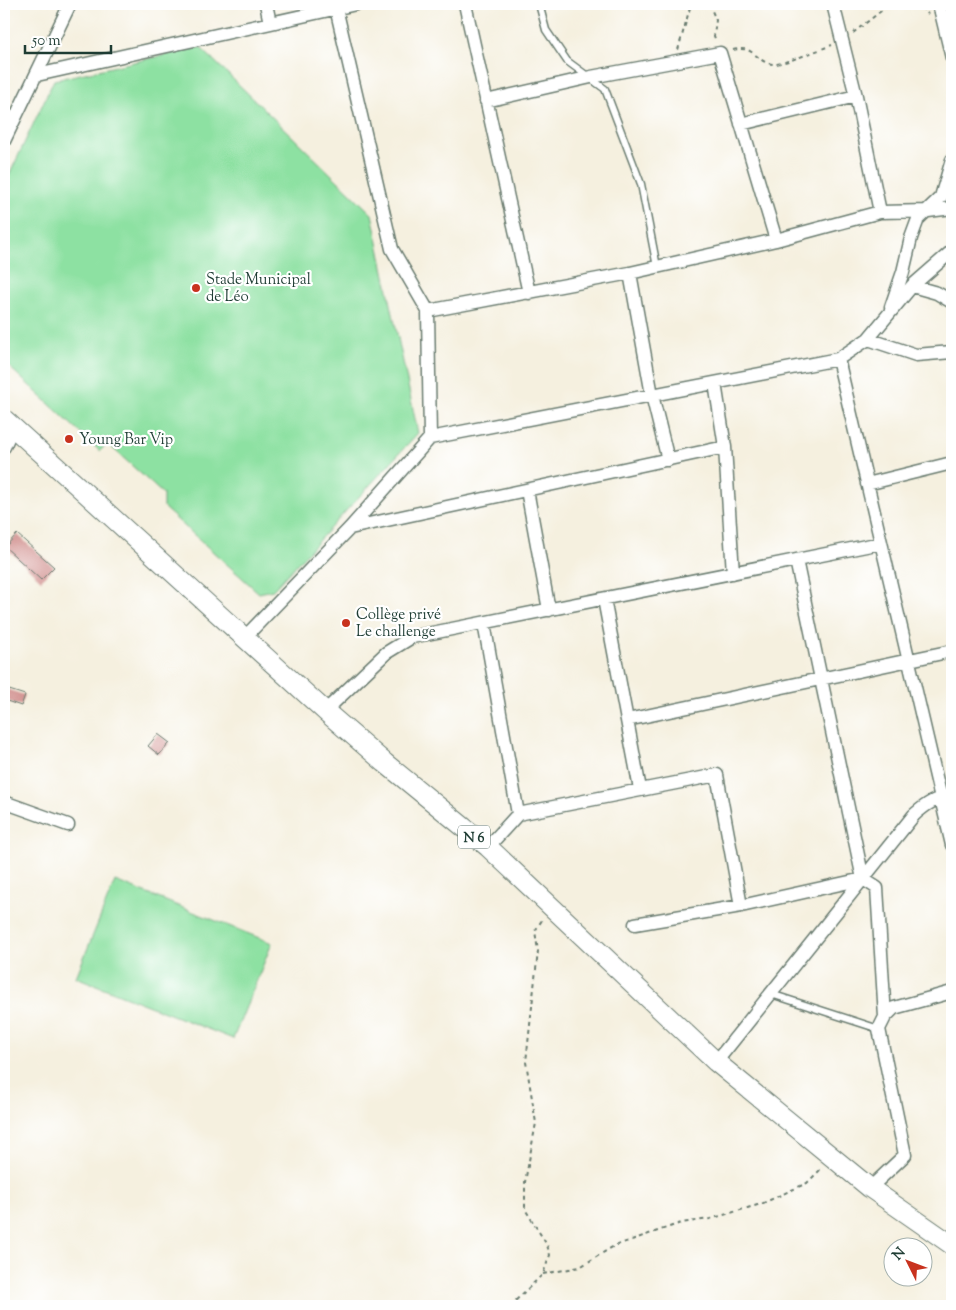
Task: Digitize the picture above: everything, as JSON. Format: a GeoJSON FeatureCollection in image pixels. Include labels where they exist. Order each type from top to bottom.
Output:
{"type":"FeatureCollection","features":[{"type":"Feature","properties":{"kind":"main road","name":"N 6"},"geometry":{"type":"LineString","coordinates":[[8,423],[325,711],[488,847],[716,1062],[870,1188],[952,1245]]}},
{"type":"Feature","properties":{"kind":"street"},"geometry":{"type":"LineString","coordinates":[[4,141],[70,4]]}},
{"type":"Feature","properties":{"kind":"street"},"geometry":{"type":"LineString","coordinates":[[266,4],[270,23]]}},
{"type":"Feature","properties":{"kind":"street"},"geometry":{"type":"LineString","coordinates":[[37,75],[356,4]]}},
{"type":"Feature","properties":{"kind":"street"},"geometry":{"type":"LineString","coordinates":[[465,4],[528,293]]}},
{"type":"Feature","properties":{"kind":"street"},"geometry":{"type":"LineString","coordinates":[[834,4],[856,96],[880,212]]}},
{"type":"Feature","properties":{"kind":"street"},"geometry":{"type":"LineString","coordinates":[[939,4],[952,58]]}},
{"type":"Feature","properties":{"kind":"street"},"geometry":{"type":"LineString","coordinates":[[336,8],[392,249],[428,311],[430,438]]}},
{"type":"Feature","properties":{"kind":"street"},"geometry":{"type":"LineString","coordinates":[[486,101],[591,77],[720,53],[776,240]]}},
{"type":"Feature","properties":{"kind":"street"},"geometry":{"type":"LineString","coordinates":[[741,124],[856,96]]}},
{"type":"Feature","properties":{"kind":"street"},"geometry":{"type":"LineString","coordinates":[[887,317],[903,272],[911,238],[918,219],[941,197],[952,160]]}},
{"type":"Feature","properties":{"kind":"street"},"geometry":{"type":"LineString","coordinates":[[428,311],[630,273],[776,240],[880,212],[928,211],[952,208]]}},
{"type":"Feature","properties":{"kind":"street"},"geometry":{"type":"LineString","coordinates":[[245,637],[350,528],[430,438],[838,359],[868,338],[912,286],[952,252]]}},
{"type":"Feature","properties":{"kind":"street"},"geometry":{"type":"LineString","coordinates":[[630,273],[652,395],[668,460]]}},
{"type":"Feature","properties":{"kind":"street"},"geometry":{"type":"LineString","coordinates":[[912,286],[937,293],[952,302]]}},
{"type":"Feature","properties":{"kind":"street"},"geometry":{"type":"LineString","coordinates":[[868,338],[916,355],[952,352]]}},
{"type":"Feature","properties":{"kind":"street"},"geometry":{"type":"LineString","coordinates":[[838,359],[909,660],[947,796],[952,844]]}},
{"type":"Feature","properties":{"kind":"street"},"geometry":{"type":"LineString","coordinates":[[715,383],[725,448],[733,573]]}},
{"type":"Feature","properties":{"kind":"street"},"geometry":{"type":"LineString","coordinates":[[4,447],[8,423]]}},
{"type":"Feature","properties":{"kind":"street"},"geometry":{"type":"LineString","coordinates":[[350,528],[725,448]]}},
{"type":"Feature","properties":{"kind":"street"},"geometry":{"type":"LineString","coordinates":[[868,484],[952,463]]}},
{"type":"Feature","properties":{"kind":"street"},"geometry":{"type":"LineString","coordinates":[[527,490],[549,610]]}},
{"type":"Feature","properties":{"kind":"street"},"geometry":{"type":"LineString","coordinates":[[325,711],[386,653],[412,637],[882,543]]}},
{"type":"Feature","properties":{"kind":"street"},"geometry":{"type":"LineString","coordinates":[[796,560],[863,879]]}},
{"type":"Feature","properties":{"kind":"street"},"geometry":{"type":"LineString","coordinates":[[604,599],[640,789]]}},
{"type":"Feature","properties":{"kind":"street"},"geometry":{"type":"LineString","coordinates":[[484,623],[518,814]]}},
{"type":"Feature","properties":{"kind":"street"},"geometry":{"type":"LineString","coordinates":[[627,720],[952,651]]}},
{"type":"Feature","properties":{"kind":"street"},"geometry":{"type":"LineString","coordinates":[[488,847],[518,814],[717,775],[741,906]]}},
{"type":"Feature","properties":{"kind":"street"},"geometry":{"type":"LineString","coordinates":[[716,1062],[914,815],[926,804],[947,796]]}},
{"type":"Feature","properties":{"kind":"street"},"geometry":{"type":"LineString","coordinates":[[4,802],[68,825]]}},
{"type":"Feature","properties":{"kind":"street"},"geometry":{"type":"LineString","coordinates":[[635,924],[741,906],[863,879],[877,888],[885,1017]]}},
{"type":"Feature","properties":{"kind":"street"},"geometry":{"type":"LineString","coordinates":[[870,1188],[905,1156],[879,1030],[885,1017],[894,1008],[952,992]]}},
{"type":"Feature","properties":{"kind":"lane"},"geometry":{"type":"LineString","coordinates":[[539,4],[546,30],[567,61],[605,89],[641,184],[658,266]]}},
{"type":"Feature","properties":{"kind":"lane"},"geometry":{"type":"LineString","coordinates":[[770,994],[879,1030]]}},
{"type":"Feature","properties":{"kind":"path"},"geometry":{"type":"LineString","coordinates":[[675,62],[691,4]]}},
{"type":"Feature","properties":{"kind":"path"},"geometry":{"type":"LineString","coordinates":[[709,4],[716,20],[714,36],[720,53],[740,48],[749,50],[762,61],[776,64],[843,42],[890,4]]}},
{"type":"Feature","properties":{"kind":"path"},"geometry":{"type":"LineString","coordinates":[[510,1306],[543,1274],[550,1255],[547,1245],[525,1209],[525,1182],[536,1123],[526,1062],[538,951],[535,931],[551,906]]}},
{"type":"Feature","properties":{"kind":"path"},"geometry":{"type":"LineString","coordinates":[[543,1274],[580,1267],[614,1246],[680,1223],[710,1220],[761,1204],[807,1183],[832,1158]]}},
{"type":"Feature","properties":{"kind":"green space","name":"Stade Municipal de Léo"},"geometry":{"type":"Polygon","coordinates":[[[200,47],[372,214],[418,433],[273,590],[259,593],[163,507],[163,494],[107,443],[100,451],[4,362],[4,186],[54,80],[200,47]]]}},
{"type":"Feature","properties":{"kind":"green space"},"geometry":{"type":"Polygon","coordinates":[[[115,881],[272,943],[233,1039],[76,977],[115,881]]]}},
{"type":"Feature","properties":{"kind":"building"},"geometry":{"type":"Polygon","coordinates":[[[17,534],[54,567],[41,580],[5,547],[17,534]]]}},
{"type":"Feature","properties":{"kind":"building"},"geometry":{"type":"Polygon","coordinates":[[[6,689],[25,695],[21,706],[4,700],[6,689]]]}},
{"type":"Feature","properties":{"kind":"building"},"geometry":{"type":"Polygon","coordinates":[[[158,734],[170,743],[159,755],[148,746],[158,734]]]}},
{"type":"Feature","properties":{"kind":"place","name":"Stade Municipal de Léo"},"geometry":{"type":"Point","coordinates":[196,288]}},
{"type":"Feature","properties":{"kind":"place","name":"Young Bar Vip"},"geometry":{"type":"Point","coordinates":[69,439]}},
{"type":"Feature","properties":{"kind":"place","name":"Collège privé Le challenge"},"geometry":{"type":"Point","coordinates":[346,623]}}]}
